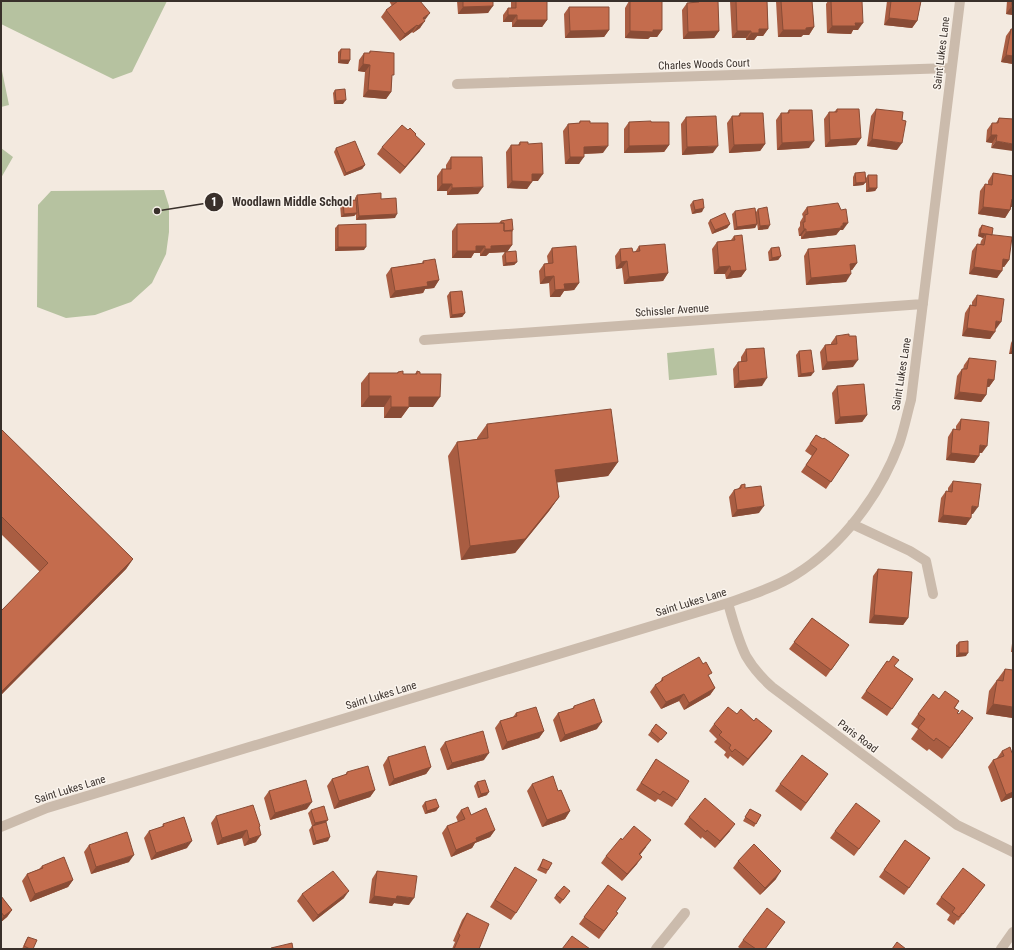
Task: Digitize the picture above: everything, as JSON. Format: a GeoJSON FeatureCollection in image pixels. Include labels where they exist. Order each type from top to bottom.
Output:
{"type":"FeatureCollection","features":[{"type":"Feature","properties":{"kind":"street","name":"Saint Lukes Lane"},"geometry":{"type":"LineString","coordinates":[[1,826],[47,808],[728,604],[764,590],[795,575],[826,552],[852,524],[882,483],[900,443],[911,400],[960,1]]}},
{"type":"Feature","properties":{"kind":"street","name":"Charles Woods Court"},"geometry":{"type":"LineString","coordinates":[[457,84],[951,68]]}},
{"type":"Feature","properties":{"kind":"street","name":"Schissler Avenue"},"geometry":{"type":"LineString","coordinates":[[424,340],[923,304]]}},
{"type":"Feature","properties":{"kind":"street"},"geometry":{"type":"LineString","coordinates":[[852,524],[910,551],[926,561],[933,594]]}},
{"type":"Feature","properties":{"kind":"street","name":"Paris Road"},"geometry":{"type":"LineString","coordinates":[[728,604],[746,657],[758,673],[772,687],[957,824],[1013,852]]}},
{"type":"Feature","properties":{"kind":"street"},"geometry":{"type":"LineString","coordinates":[[656,949],[685,913]]}},
{"type":"Feature","properties":{"kind":"street"},"geometry":{"type":"LineString","coordinates":[[1001,949],[1013,932]]}},
{"type":"Feature","properties":{"kind":"green space"},"geometry":{"type":"Polygon","coordinates":[[[1,1],[167,1],[132,72],[113,79],[1,24],[1,1]]]}},
{"type":"Feature","properties":{"kind":"green space"},"geometry":{"type":"Polygon","coordinates":[[[1,66],[9,105],[1,107],[1,66]]]}},
{"type":"Feature","properties":{"kind":"green space"},"geometry":{"type":"Polygon","coordinates":[[[1,148],[13,157],[1,178],[1,148]]]}},
{"type":"Feature","properties":{"kind":"green space"},"geometry":{"type":"Polygon","coordinates":[[[164,190],[169,206],[169,232],[166,254],[152,283],[131,302],[95,315],[66,318],[37,307],[38,205],[51,191],[164,190]]]}},
{"type":"Feature","properties":{"kind":"green space"},"geometry":{"type":"Polygon","coordinates":[[[714,348],[717,375],[669,380],[667,353],[714,348]]]}},
{"type":"Feature","properties":{"kind":"building"},"geometry":{"type":"Polygon","coordinates":[[[398,1],[420,1],[430,13],[423,18],[425,21],[405,34],[386,10],[398,1]]]}},
{"type":"Feature","properties":{"kind":"building"},"geometry":{"type":"Polygon","coordinates":[[[463,1],[493,1],[493,6],[463,7],[463,1]]]}},
{"type":"Feature","properties":{"kind":"building"},"geometry":{"type":"Polygon","coordinates":[[[516,1],[547,1],[547,20],[517,20],[517,15],[508,15],[508,8],[516,8],[516,1]]]}},
{"type":"Feature","properties":{"kind":"building"},"geometry":{"type":"Polygon","coordinates":[[[630,1],[662,1],[662,30],[653,30],[653,32],[630,31],[630,1]]]}},
{"type":"Feature","properties":{"kind":"building"},"geometry":{"type":"Polygon","coordinates":[[[698,1],[718,1],[719,31],[688,32],[687,3],[699,2],[698,1]]]}},
{"type":"Feature","properties":{"kind":"building"},"geometry":{"type":"Polygon","coordinates":[[[736,1],[767,1],[768,29],[759,29],[759,33],[751,33],[751,31],[737,31],[736,1]]]}},
{"type":"Feature","properties":{"kind":"building"},"geometry":{"type":"Polygon","coordinates":[[[781,1],[812,1],[814,27],[806,28],[806,30],[783,30],[781,1]]]}},
{"type":"Feature","properties":{"kind":"building"},"geometry":{"type":"Polygon","coordinates":[[[831,1],[862,1],[863,23],[855,23],[856,26],[832,26],[831,1]]]}},
{"type":"Feature","properties":{"kind":"building"},"geometry":{"type":"Polygon","coordinates":[[[891,1],[921,1],[917,21],[889,18],[891,1]]]}},
{"type":"Feature","properties":{"kind":"building"},"geometry":{"type":"Polygon","coordinates":[[[569,7],[609,7],[609,30],[570,31],[569,7]]]}},
{"type":"Feature","properties":{"kind":"building"},"geometry":{"type":"Polygon","coordinates":[[[1011,29],[1013,29],[1013,56],[1006,55],[1011,29]]]}},
{"type":"Feature","properties":{"kind":"building"},"geometry":{"type":"Polygon","coordinates":[[[341,49],[350,49],[350,60],[340,60],[341,49]]]}},
{"type":"Feature","properties":{"kind":"building"},"geometry":{"type":"Polygon","coordinates":[[[370,51],[394,53],[394,75],[392,75],[391,92],[368,90],[370,65],[363,64],[364,53],[370,53],[370,51]]]}},
{"type":"Feature","properties":{"kind":"building"},"geometry":{"type":"Polygon","coordinates":[[[345,89],[346,100],[336,101],[335,90],[345,89]]]}},
{"type":"Feature","properties":{"kind":"building"},"geometry":{"type":"Polygon","coordinates":[[[837,109],[859,109],[861,138],[830,140],[829,112],[837,112],[837,109]]]}},
{"type":"Feature","properties":{"kind":"building"},"geometry":{"type":"Polygon","coordinates":[[[876,109],[903,112],[902,120],[906,121],[902,143],[872,139],[876,109]]]}},
{"type":"Feature","properties":{"kind":"building"},"geometry":{"type":"Polygon","coordinates":[[[789,110],[812,110],[814,141],[782,143],[781,113],[789,113],[789,110]]]}},
{"type":"Feature","properties":{"kind":"building"},"geometry":{"type":"Polygon","coordinates":[[[740,113],[763,113],[765,144],[734,145],[732,116],[740,116],[740,113]]]}},
{"type":"Feature","properties":{"kind":"building"},"geometry":{"type":"Polygon","coordinates":[[[716,116],[718,146],[687,147],[686,117],[716,116]]]}},
{"type":"Feature","properties":{"kind":"building"},"geometry":{"type":"Polygon","coordinates":[[[999,118],[1013,119],[1013,144],[996,141],[997,135],[991,135],[992,123],[998,123],[999,118]]]}},
{"type":"Feature","properties":{"kind":"building"},"geometry":{"type":"Polygon","coordinates":[[[580,121],[590,121],[590,123],[608,123],[608,146],[584,147],[584,157],[570,157],[568,124],[580,123],[580,121]]]}},
{"type":"Feature","properties":{"kind":"building"},"geometry":{"type":"Polygon","coordinates":[[[629,122],[669,122],[669,145],[629,146],[629,122]]]}},
{"type":"Feature","properties":{"kind":"building"},"geometry":{"type":"Polygon","coordinates":[[[402,125],[408,130],[410,128],[425,144],[405,167],[382,147],[402,125]]]}},
{"type":"Feature","properties":{"kind":"building"},"geometry":{"type":"Polygon","coordinates":[[[355,141],[365,165],[346,173],[336,148],[355,141]]]}},
{"type":"Feature","properties":{"kind":"building"},"geometry":{"type":"Polygon","coordinates":[[[520,142],[528,142],[528,144],[542,143],[543,174],[532,174],[532,182],[512,181],[511,145],[520,145],[520,142]]]}},
{"type":"Feature","properties":{"kind":"building"},"geometry":{"type":"Polygon","coordinates":[[[451,157],[482,157],[483,187],[452,188],[452,184],[442,184],[442,169],[451,169],[451,157]]]}},
{"type":"Feature","properties":{"kind":"building"},"geometry":{"type":"Polygon","coordinates":[[[865,172],[866,182],[856,183],[855,173],[865,172]]]}},
{"type":"Feature","properties":{"kind":"building"},"geometry":{"type":"Polygon","coordinates":[[[993,173],[1013,176],[1013,200],[1012,199],[1010,210],[983,207],[985,184],[992,185],[993,173]]]}},
{"type":"Feature","properties":{"kind":"building"},"geometry":{"type":"Polygon","coordinates":[[[868,175],[877,175],[877,188],[869,188],[868,175]]]}},
{"type":"Feature","properties":{"kind":"building"},"geometry":{"type":"Polygon","coordinates":[[[381,193],[381,199],[396,198],[397,214],[359,216],[357,195],[381,193]]]}},
{"type":"Feature","properties":{"kind":"building"},"geometry":{"type":"Polygon","coordinates":[[[703,199],[704,208],[695,210],[693,201],[703,199]]]}},
{"type":"Feature","properties":{"kind":"building"},"geometry":{"type":"Polygon","coordinates":[[[356,200],[357,213],[344,214],[343,201],[356,200]]]}},
{"type":"Feature","properties":{"kind":"building"},"geometry":{"type":"Polygon","coordinates":[[[838,203],[841,210],[846,209],[848,223],[843,223],[841,228],[806,232],[803,222],[805,222],[805,215],[808,214],[807,207],[838,203]]]}},
{"type":"Feature","properties":{"kind":"building"},"geometry":{"type":"Polygon","coordinates":[[[767,207],[770,225],[760,226],[758,209],[767,207]]]}},
{"type":"Feature","properties":{"kind":"building"},"geometry":{"type":"Polygon","coordinates":[[[755,208],[757,224],[737,227],[735,211],[755,208]]]}},
{"type":"Feature","properties":{"kind":"building"},"geometry":{"type":"Polygon","coordinates":[[[725,213],[730,224],[715,230],[710,220],[725,213]]]}},
{"type":"Feature","properties":{"kind":"building"},"geometry":{"type":"Polygon","coordinates":[[[512,219],[513,230],[504,231],[504,223],[501,223],[501,221],[512,219]]]}},
{"type":"Feature","properties":{"kind":"building"},"geometry":{"type":"Polygon","coordinates":[[[504,223],[504,231],[512,231],[512,245],[491,246],[491,249],[485,249],[485,246],[476,246],[476,251],[457,251],[457,224],[504,223]]]}},
{"type":"Feature","properties":{"kind":"building"},"geometry":{"type":"Polygon","coordinates":[[[366,224],[366,247],[338,247],[338,225],[366,224]]]}},
{"type":"Feature","properties":{"kind":"building"},"geometry":{"type":"Polygon","coordinates":[[[982,225],[993,228],[992,235],[980,233],[982,225]]]}},
{"type":"Feature","properties":{"kind":"building"},"geometry":{"type":"Polygon","coordinates":[[[986,234],[1012,237],[1009,260],[1003,259],[1002,271],[974,267],[977,244],[984,245],[986,234]]]}},
{"type":"Feature","properties":{"kind":"building"},"geometry":{"type":"Polygon","coordinates":[[[742,235],[746,270],[731,271],[730,266],[719,267],[717,242],[735,240],[734,236],[742,235]]]}},
{"type":"Feature","properties":{"kind":"building"},"geometry":{"type":"Polygon","coordinates":[[[665,244],[668,273],[629,277],[627,261],[621,262],[620,249],[632,248],[633,252],[640,251],[639,246],[665,244]]]}},
{"type":"Feature","properties":{"kind":"building"},"geometry":{"type":"Polygon","coordinates":[[[855,245],[857,263],[850,264],[851,274],[811,278],[808,249],[855,245]]]}},
{"type":"Feature","properties":{"kind":"building"},"geometry":{"type":"Polygon","coordinates":[[[576,246],[579,283],[564,284],[565,289],[555,290],[554,276],[545,277],[544,264],[553,263],[552,248],[576,246]]]}},
{"type":"Feature","properties":{"kind":"building"},"geometry":{"type":"Polygon","coordinates":[[[779,247],[781,256],[772,258],[771,248],[779,247]]]}},
{"type":"Feature","properties":{"kind":"building"},"geometry":{"type":"Polygon","coordinates":[[[516,251],[517,262],[506,263],[505,252],[516,251]]]}},
{"type":"Feature","properties":{"kind":"building"},"geometry":{"type":"Polygon","coordinates":[[[435,259],[439,280],[427,282],[428,286],[395,291],[391,268],[424,263],[423,261],[435,259]]]}},
{"type":"Feature","properties":{"kind":"building"},"geometry":{"type":"Polygon","coordinates":[[[462,291],[465,313],[452,315],[450,292],[462,291]]]}},
{"type":"Feature","properties":{"kind":"building"},"geometry":{"type":"Polygon","coordinates":[[[977,295],[1004,299],[1001,322],[996,321],[995,332],[967,328],[970,305],[976,306],[977,295]]]}},
{"type":"Feature","properties":{"kind":"building"},"geometry":{"type":"Polygon","coordinates":[[[849,334],[849,336],[856,336],[858,360],[827,362],[825,345],[837,344],[836,336],[849,334]]]}},
{"type":"Feature","properties":{"kind":"building"},"geometry":{"type":"Polygon","coordinates":[[[764,348],[767,378],[739,381],[738,362],[747,361],[746,349],[764,348]]]}},
{"type":"Feature","properties":{"kind":"building"},"geometry":{"type":"Polygon","coordinates":[[[811,350],[814,372],[801,374],[799,351],[811,350]]]}},
{"type":"Feature","properties":{"kind":"building"},"geometry":{"type":"Polygon","coordinates":[[[969,358],[996,361],[994,380],[988,379],[986,395],[959,392],[962,369],[967,369],[969,358]]]}},
{"type":"Feature","properties":{"kind":"building"},"geometry":{"type":"Polygon","coordinates":[[[403,371],[403,374],[417,374],[417,371],[420,372],[420,374],[441,374],[440,397],[409,397],[409,407],[391,407],[391,396],[369,396],[369,373],[398,373],[403,371]]]}},
{"type":"Feature","properties":{"kind":"building"},"geometry":{"type":"Polygon","coordinates":[[[864,384],[867,415],[840,417],[837,386],[864,384]]]}},
{"type":"Feature","properties":{"kind":"building"},"geometry":{"type":"Polygon","coordinates":[[[611,409],[618,462],[555,470],[559,497],[525,539],[470,546],[457,442],[488,438],[487,424],[611,409]]]}},
{"type":"Feature","properties":{"kind":"building"},"geometry":{"type":"Polygon","coordinates":[[[961,419],[989,422],[987,446],[980,445],[979,456],[951,453],[953,429],[960,430],[961,419]]]}},
{"type":"Feature","properties":{"kind":"building"},"geometry":{"type":"Polygon","coordinates":[[[1,429],[133,559],[1,692],[1,611],[48,563],[1,516],[1,429]]]}},
{"type":"Feature","properties":{"kind":"building"},"geometry":{"type":"Polygon","coordinates":[[[816,435],[823,439],[824,438],[849,455],[831,482],[806,465],[817,449],[810,444],[816,435]]]}},
{"type":"Feature","properties":{"kind":"building"},"geometry":{"type":"Polygon","coordinates":[[[953,481],[981,484],[978,507],[972,506],[971,518],[943,515],[946,491],[952,492],[953,481]]]}},
{"type":"Feature","properties":{"kind":"building"},"geometry":{"type":"Polygon","coordinates":[[[745,484],[745,488],[761,486],[764,506],[737,510],[734,490],[741,488],[741,485],[745,484]]]}},
{"type":"Feature","properties":{"kind":"building"},"geometry":{"type":"Polygon","coordinates":[[[878,569],[912,572],[908,618],[874,615],[878,569]]]}},
{"type":"Feature","properties":{"kind":"building"},"geometry":{"type":"Polygon","coordinates":[[[812,618],[849,645],[831,670],[794,642],[812,618]]]}},
{"type":"Feature","properties":{"kind":"building"},"geometry":{"type":"Polygon","coordinates":[[[968,641],[968,653],[959,653],[959,642],[968,641]]]}},
{"type":"Feature","properties":{"kind":"building"},"geometry":{"type":"Polygon","coordinates":[[[893,656],[899,660],[894,666],[913,679],[892,709],[866,691],[887,661],[889,662],[893,656]]]}},
{"type":"Feature","properties":{"kind":"building"},"geometry":{"type":"Polygon","coordinates":[[[699,657],[703,664],[706,662],[712,673],[708,675],[715,688],[689,703],[684,694],[666,702],[655,685],[663,680],[662,678],[699,657]]]}},
{"type":"Feature","properties":{"kind":"building"},"geometry":{"type":"Polygon","coordinates":[[[1005,669],[1013,670],[1013,707],[993,704],[997,680],[1003,681],[1005,669]]]}},
{"type":"Feature","properties":{"kind":"building"},"geometry":{"type":"Polygon","coordinates":[[[945,691],[959,701],[954,708],[959,711],[957,713],[959,714],[962,710],[973,718],[950,748],[936,738],[934,741],[918,728],[925,719],[918,714],[933,694],[939,699],[945,691]]]}},
{"type":"Feature","properties":{"kind":"building"},"geometry":{"type":"Polygon","coordinates":[[[594,699],[602,722],[565,735],[558,713],[594,699]]]}},
{"type":"Feature","properties":{"kind":"building"},"geometry":{"type":"Polygon","coordinates":[[[536,707],[544,731],[507,742],[500,721],[517,716],[516,713],[536,707]]]}},
{"type":"Feature","properties":{"kind":"building"},"geometry":{"type":"Polygon","coordinates":[[[728,707],[737,714],[741,709],[754,721],[756,718],[772,731],[748,759],[735,749],[732,752],[729,748],[731,745],[719,735],[722,732],[714,724],[728,707]]]}},
{"type":"Feature","properties":{"kind":"building"},"geometry":{"type":"Polygon","coordinates":[[[656,724],[667,733],[661,740],[651,731],[656,724]]]}},
{"type":"Feature","properties":{"kind":"building"},"geometry":{"type":"Polygon","coordinates":[[[483,731],[489,753],[452,763],[445,742],[483,731]]]}},
{"type":"Feature","properties":{"kind":"building"},"geometry":{"type":"Polygon","coordinates":[[[425,746],[431,767],[394,779],[388,757],[425,746]]]}},
{"type":"Feature","properties":{"kind":"building"},"geometry":{"type":"Polygon","coordinates":[[[1010,747],[1013,753],[1013,792],[1006,795],[993,760],[1004,756],[1002,751],[1010,747]]]}},
{"type":"Feature","properties":{"kind":"building"},"geometry":{"type":"Polygon","coordinates":[[[802,755],[828,774],[806,803],[780,784],[802,755]]]}},
{"type":"Feature","properties":{"kind":"building"},"geometry":{"type":"Polygon","coordinates":[[[656,759],[689,781],[677,800],[663,791],[660,795],[641,783],[656,759]]]}},
{"type":"Feature","properties":{"kind":"building"},"geometry":{"type":"Polygon","coordinates":[[[368,766],[375,790],[339,801],[332,779],[347,774],[347,772],[368,766]]]}},
{"type":"Feature","properties":{"kind":"building"},"geometry":{"type":"Polygon","coordinates":[[[553,776],[558,791],[561,790],[570,811],[547,820],[532,784],[553,776]]]}},
{"type":"Feature","properties":{"kind":"building"},"geometry":{"type":"Polygon","coordinates":[[[306,780],[312,802],[275,813],[269,791],[306,780]]]}},
{"type":"Feature","properties":{"kind":"building"},"geometry":{"type":"Polygon","coordinates":[[[485,780],[489,792],[481,794],[477,782],[485,780]]]}},
{"type":"Feature","properties":{"kind":"building"},"geometry":{"type":"Polygon","coordinates":[[[705,798],[735,824],[720,841],[707,830],[706,832],[689,817],[705,798]]]}},
{"type":"Feature","properties":{"kind":"building"},"geometry":{"type":"Polygon","coordinates":[[[436,799],[439,807],[427,811],[425,802],[436,799]]]}},
{"type":"Feature","properties":{"kind":"building"},"geometry":{"type":"Polygon","coordinates":[[[856,803],[880,821],[859,849],[835,831],[856,803]]]}},
{"type":"Feature","properties":{"kind":"building"},"geometry":{"type":"Polygon","coordinates":[[[253,805],[260,826],[261,835],[249,839],[247,830],[222,838],[216,816],[253,805]]]}},
{"type":"Feature","properties":{"kind":"building"},"geometry":{"type":"Polygon","coordinates":[[[324,806],[328,820],[315,823],[311,810],[324,806]]]}},
{"type":"Feature","properties":{"kind":"building"},"geometry":{"type":"Polygon","coordinates":[[[468,807],[471,815],[486,808],[495,830],[476,838],[477,841],[456,850],[447,826],[465,819],[461,810],[468,807]]]}},
{"type":"Feature","properties":{"kind":"building"},"geometry":{"type":"Polygon","coordinates":[[[750,809],[761,815],[756,824],[745,817],[750,809]]]}},
{"type":"Feature","properties":{"kind":"building"},"geometry":{"type":"Polygon","coordinates":[[[184,817],[192,841],[156,853],[149,831],[164,826],[163,824],[184,817]]]}},
{"type":"Feature","properties":{"kind":"building"},"geometry":{"type":"Polygon","coordinates":[[[326,822],[330,837],[316,841],[312,826],[326,822]]]}},
{"type":"Feature","properties":{"kind":"building"},"geometry":{"type":"Polygon","coordinates":[[[634,826],[651,840],[639,854],[642,857],[627,874],[606,856],[621,838],[622,840],[634,826]]]}},
{"type":"Feature","properties":{"kind":"building"},"geometry":{"type":"Polygon","coordinates":[[[127,832],[134,855],[96,867],[89,845],[127,832]]]}},
{"type":"Feature","properties":{"kind":"building"},"geometry":{"type":"Polygon","coordinates":[[[905,840],[930,858],[909,888],[884,870],[905,840]]]}},
{"type":"Feature","properties":{"kind":"building"},"geometry":{"type":"Polygon","coordinates":[[[754,844],[781,871],[765,888],[738,861],[754,844]]]}},
{"type":"Feature","properties":{"kind":"building"},"geometry":{"type":"Polygon","coordinates":[[[64,857],[73,880],[35,894],[27,874],[43,868],[42,866],[64,857]]]}},
{"type":"Feature","properties":{"kind":"building"},"geometry":{"type":"Polygon","coordinates":[[[543,859],[552,863],[548,870],[540,867],[543,859]]]}},
{"type":"Feature","properties":{"kind":"building"},"geometry":{"type":"Polygon","coordinates":[[[515,867],[537,880],[516,913],[495,900],[515,867]]]}},
{"type":"Feature","properties":{"kind":"building"},"geometry":{"type":"Polygon","coordinates":[[[963,868],[985,885],[963,914],[962,913],[959,917],[952,912],[955,908],[941,897],[963,868]]]}},
{"type":"Feature","properties":{"kind":"building"},"geometry":{"type":"Polygon","coordinates":[[[333,871],[349,891],[318,915],[302,894],[333,871]]]}},
{"type":"Feature","properties":{"kind":"building"},"geometry":{"type":"Polygon","coordinates":[[[377,871],[417,876],[414,898],[397,896],[396,899],[374,896],[377,871]]]}},
{"type":"Feature","properties":{"kind":"building"},"geometry":{"type":"Polygon","coordinates":[[[608,885],[626,898],[616,912],[618,913],[604,931],[584,917],[608,885]]]}},
{"type":"Feature","properties":{"kind":"building"},"geometry":{"type":"Polygon","coordinates":[[[564,886],[570,891],[563,900],[556,895],[564,886]]]}},
{"type":"Feature","properties":{"kind":"building"},"geometry":{"type":"Polygon","coordinates":[[[1,896],[12,910],[4,916],[1,912],[1,896]]]}},
{"type":"Feature","properties":{"kind":"building"},"geometry":{"type":"Polygon","coordinates":[[[767,908],[785,922],[765,949],[756,949],[743,940],[767,908]]]}},
{"type":"Feature","properties":{"kind":"building"},"geometry":{"type":"Polygon","coordinates":[[[467,913],[489,924],[479,949],[454,949],[460,935],[458,933],[467,913]]]}},
{"type":"Feature","properties":{"kind":"building"},"geometry":{"type":"Polygon","coordinates":[[[572,936],[590,949],[562,949],[572,936]]]}},
{"type":"Feature","properties":{"kind":"building"},"geometry":{"type":"Polygon","coordinates":[[[28,937],[37,940],[33,949],[24,946],[28,937]]]}},
{"type":"Feature","properties":{"kind":"building"},"geometry":{"type":"Polygon","coordinates":[[[897,942],[906,949],[892,949],[897,942]]]}},
{"type":"Feature","properties":{"kind":"building"},"geometry":{"type":"Polygon","coordinates":[[[292,943],[293,949],[271,949],[271,948],[292,943]]]}},
{"type":"Feature","properties":{"kind":"place","name":"Woodlawn Middle School"},"geometry":{"type":"Point","coordinates":[157,211]}}]}
